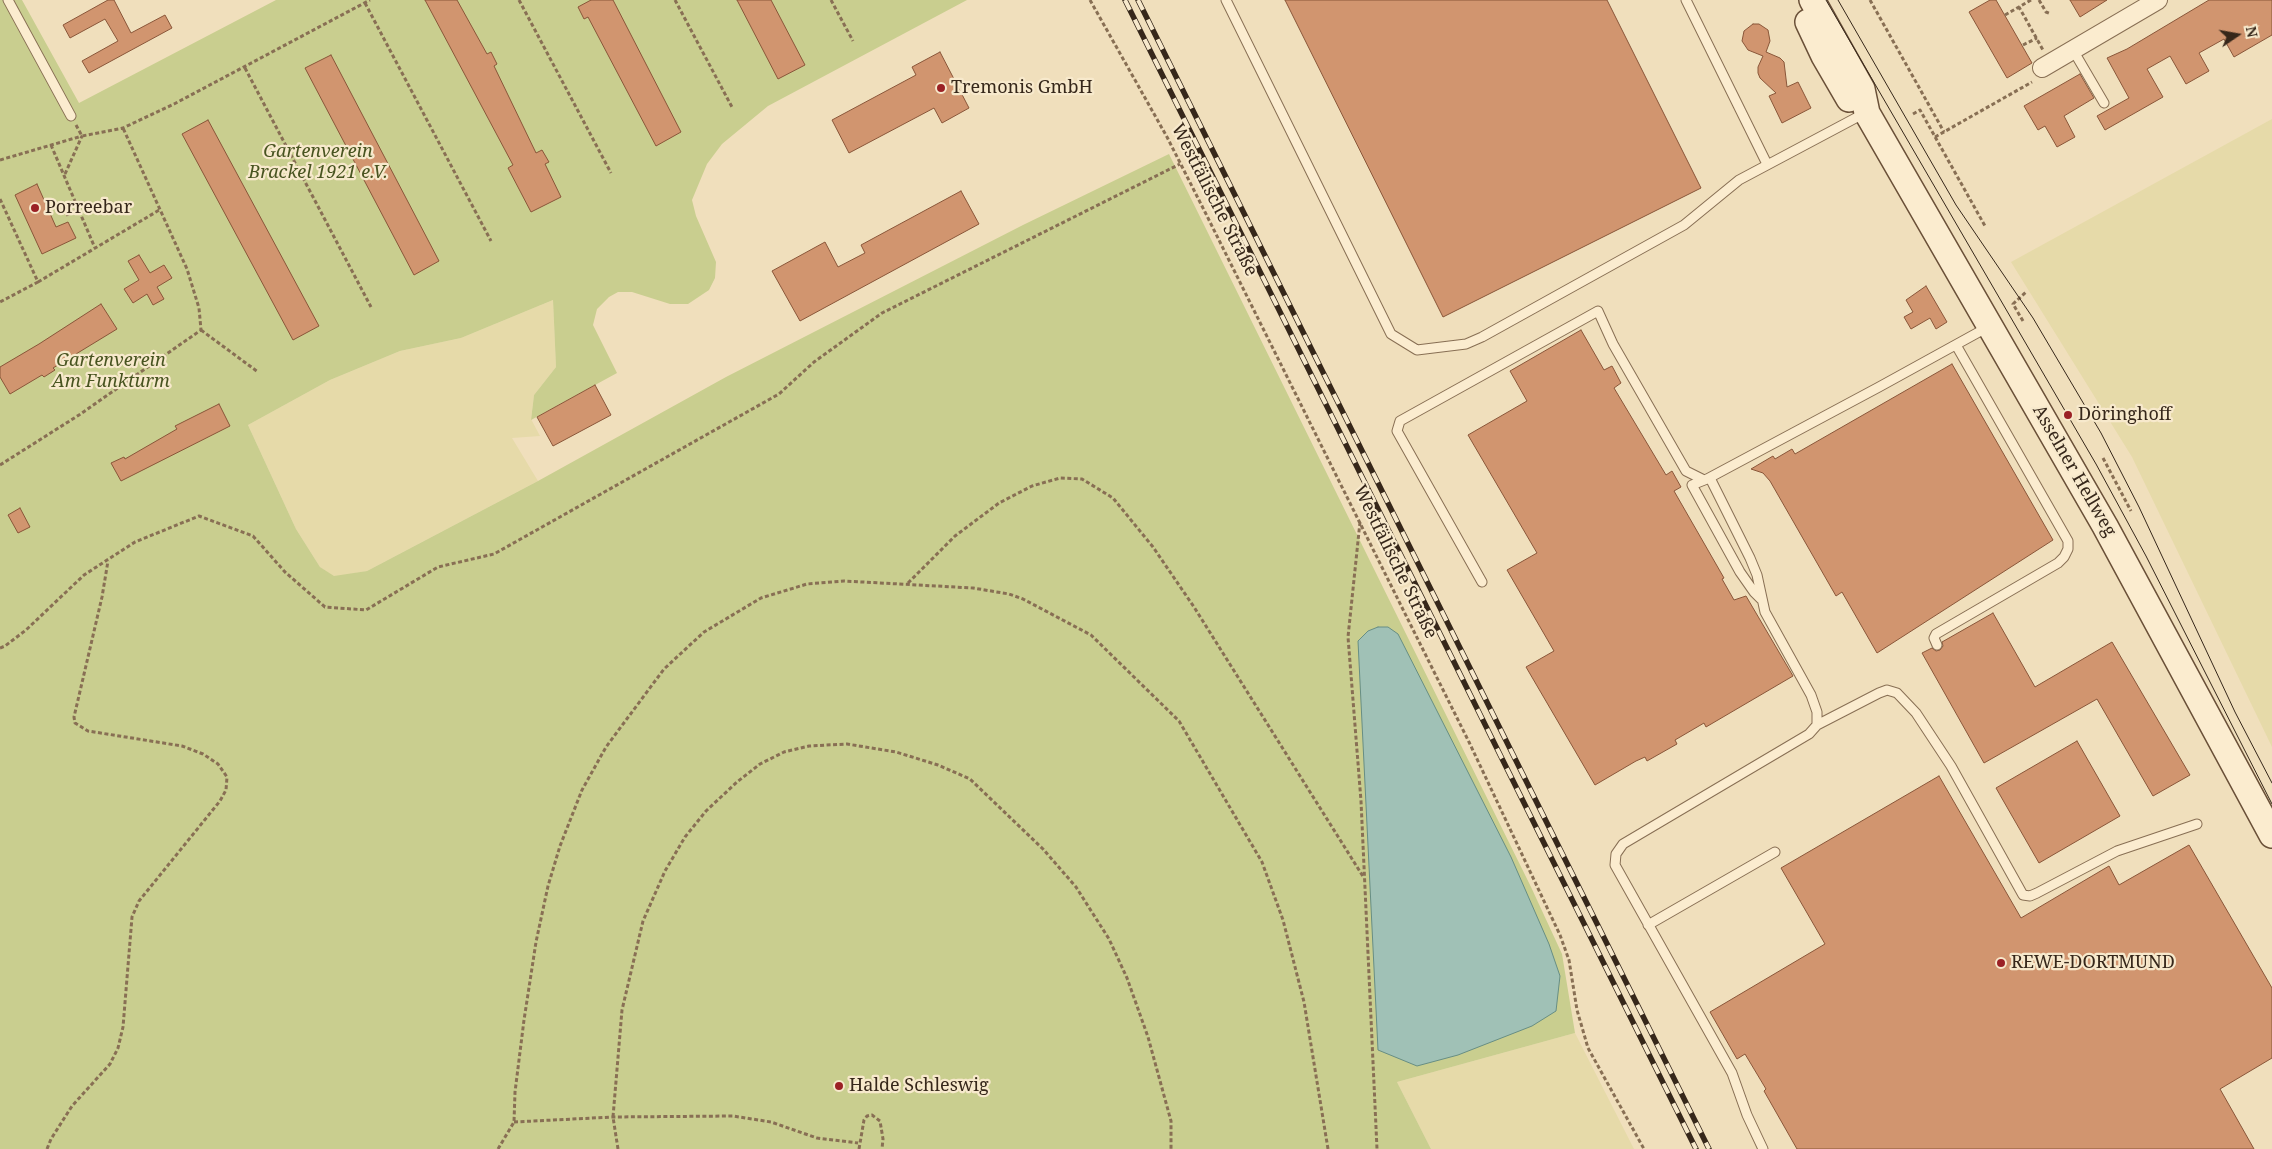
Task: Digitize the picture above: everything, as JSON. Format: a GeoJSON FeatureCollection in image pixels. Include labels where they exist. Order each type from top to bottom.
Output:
{"type":"FeatureCollection","features":[{"type":"Feature","properties":{"kind":"main road"},"geometry":{"type":"LineString","coordinates":[[1798,0],[1824,56],[1849,99],[1867,113]]}},
{"type":"Feature","properties":{"kind":"main road"},"geometry":{"type":"LineString","coordinates":[[1812,0],[1862,89],[1867,113]]}},
{"type":"Feature","properties":{"kind":"main road","name":"Asselner Hellweg"},"geometry":{"type":"LineString","coordinates":[[1867,113],[2105,526],[2272,835]]}},
{"type":"Feature","properties":{"kind":"street"},"geometry":{"type":"LineString","coordinates":[[2043,67],[2158,0]]}},
{"type":"Feature","properties":{"kind":"lane"},"geometry":{"type":"LineString","coordinates":[[8,0],[72,116]]}},
{"type":"Feature","properties":{"kind":"lane"},"geometry":{"type":"LineString","coordinates":[[1226,0],[1391,334],[1416,350],[1466,344],[1517,318],[1684,225],[1739,180],[1867,113]]}},
{"type":"Feature","properties":{"kind":"lane"},"geometry":{"type":"LineString","coordinates":[[1686,0],[1767,164]]}},
{"type":"Feature","properties":{"kind":"lane"},"geometry":{"type":"LineString","coordinates":[[2073,50],[2104,103]]}},
{"type":"Feature","properties":{"kind":"lane"},"geometry":{"type":"LineString","coordinates":[[1482,582],[1397,431],[1400,421],[1598,311],[1614,344],[1686,471],[1707,479],[1750,558],[1757,575],[1765,612],[1811,695],[1817,712],[1817,724]]}},
{"type":"Feature","properties":{"kind":"lane"},"geometry":{"type":"LineString","coordinates":[[1761,599],[1740,572],[1692,485],[1707,479],[1990,326]]}},
{"type":"Feature","properties":{"kind":"lane"},"geometry":{"type":"LineString","coordinates":[[1938,645],[1934,638],[1936,634],[2058,563],[2064,558],[2068,549],[2068,541],[1956,346]]}},
{"type":"Feature","properties":{"kind":"lane"},"geometry":{"type":"LineString","coordinates":[[1974,624],[1972,618],[1975,613]]}},
{"type":"Feature","properties":{"kind":"lane"},"geometry":{"type":"LineString","coordinates":[[1763,1149],[1747,1115],[1732,1073],[1615,865],[1616,854],[1624,844],[1809,734],[1817,724],[1887,690],[1896,693],[1916,713],[1950,766],[2023,895],[2030,896],[2117,851],[2197,824]]}},
{"type":"Feature","properties":{"kind":"lane"},"geometry":{"type":"LineString","coordinates":[[1648,925],[1775,852]]}},
{"type":"Feature","properties":{"kind":"path"},"geometry":{"type":"LineString","coordinates":[[0,160],[82,136],[122,128],[245,68],[370,0]]}},
{"type":"Feature","properties":{"kind":"path"},"geometry":{"type":"LineString","coordinates":[[519,0],[611,173]]}},
{"type":"Feature","properties":{"kind":"path"},"geometry":{"type":"LineString","coordinates":[[675,0],[733,109]]}},
{"type":"Feature","properties":{"kind":"path"},"geometry":{"type":"LineString","coordinates":[[831,0],[853,41]]}},
{"type":"Feature","properties":{"kind":"path","name":"Westfälische Straße"},"geometry":{"type":"LineString","coordinates":[[1090,0],[1180,164],[1469,742],[1560,935],[1569,960],[1584,1039],[1644,1149]]}},
{"type":"Feature","properties":{"kind":"path"},"geometry":{"type":"LineString","coordinates":[[1870,0],[1944,132]]}},
{"type":"Feature","properties":{"kind":"path"},"geometry":{"type":"LineString","coordinates":[[2005,15],[2031,0]]}},
{"type":"Feature","properties":{"kind":"path"},"geometry":{"type":"LineString","coordinates":[[2039,0],[2046,12],[2051,14]]}},
{"type":"Feature","properties":{"kind":"path"},"geometry":{"type":"LineString","coordinates":[[365,3],[491,241]]}},
{"type":"Feature","properties":{"kind":"path"},"geometry":{"type":"LineString","coordinates":[[1935,137],[2037,80],[2043,67],[2040,57],[2045,54],[2019,7]]}},
{"type":"Feature","properties":{"kind":"path"},"geometry":{"type":"LineString","coordinates":[[2023,46],[2036,38]]}},
{"type":"Feature","properties":{"kind":"path"},"geometry":{"type":"LineString","coordinates":[[245,68],[371,307]]}},
{"type":"Feature","properties":{"kind":"path"},"geometry":{"type":"LineString","coordinates":[[1913,114],[1920,110],[1985,226]]}},
{"type":"Feature","properties":{"kind":"path"},"geometry":{"type":"LineString","coordinates":[[72,116],[82,136]]}},
{"type":"Feature","properties":{"kind":"path"},"geometry":{"type":"LineString","coordinates":[[122,128],[188,270],[199,308],[201,330],[258,372]]}},
{"type":"Feature","properties":{"kind":"path"},"geometry":{"type":"LineString","coordinates":[[64,175],[82,136]]}},
{"type":"Feature","properties":{"kind":"path"},"geometry":{"type":"LineString","coordinates":[[51,145],[80,209],[95,248]]}},
{"type":"Feature","properties":{"kind":"path"},"geometry":{"type":"LineString","coordinates":[[0,648],[6,646],[26,630],[84,575],[135,542],[199,516],[253,536],[285,572],[325,607],[366,610],[438,566],[494,554],[779,394],[814,362],[882,313],[1180,164]]}},
{"type":"Feature","properties":{"kind":"path"},"geometry":{"type":"LineString","coordinates":[[0,199],[38,282]]}},
{"type":"Feature","properties":{"kind":"path"},"geometry":{"type":"LineString","coordinates":[[66,216],[80,209]]}},
{"type":"Feature","properties":{"kind":"path"},"geometry":{"type":"LineString","coordinates":[[0,302],[38,282],[161,209]]}},
{"type":"Feature","properties":{"kind":"path"},"geometry":{"type":"LineString","coordinates":[[2023,322],[2013,304],[2026,292]]}},
{"type":"Feature","properties":{"kind":"path"},"geometry":{"type":"LineString","coordinates":[[0,465],[79,414],[201,330]]}},
{"type":"Feature","properties":{"kind":"path"},"geometry":{"type":"LineString","coordinates":[[2103,458],[2131,511]]}},
{"type":"Feature","properties":{"kind":"path"},"geometry":{"type":"LineString","coordinates":[[907,583],[955,536],[999,503],[1032,486],[1060,478],[1082,480],[1112,498],[1153,547],[1194,607],[1364,878]]}},
{"type":"Feature","properties":{"kind":"path"},"geometry":{"type":"LineString","coordinates":[[1360,521],[1348,637],[1361,801],[1377,1149]]}},
{"type":"Feature","properties":{"kind":"path"},"geometry":{"type":"LineString","coordinates":[[47,1149],[51,1138],[72,1106],[110,1064],[118,1048],[123,1028],[132,917],[139,901],[220,801],[226,790],[227,777],[218,764],[203,754],[182,746],[88,732],[75,723],[74,717],[102,597],[108,561]]}},
{"type":"Feature","properties":{"kind":"path"},"geometry":{"type":"LineString","coordinates":[[498,1149],[514,1122],[515,1092],[524,1020],[536,942],[548,886],[560,846],[582,790],[606,747],[664,669],[704,632],[761,598],[807,584],[844,581],[973,588],[1009,594],[1031,603],[1091,635],[1178,721],[1262,862],[1284,920],[1304,1002],[1328,1149]]}},
{"type":"Feature","properties":{"kind":"path"},"geometry":{"type":"LineString","coordinates":[[618,1149],[613,1117],[622,1010],[643,921],[665,871],[685,837],[706,811],[737,782],[760,764],[784,752],[809,746],[847,744],[896,752],[938,764],[970,779],[1042,848],[1076,887],[1108,939],[1127,978],[1148,1037],[1170,1121],[1171,1149]]}},
{"type":"Feature","properties":{"kind":"path"},"geometry":{"type":"LineString","coordinates":[[859,1149],[858,1143],[864,1120],[867,1116],[872,1115],[880,1121],[883,1139],[882,1149]]}},
{"type":"Feature","properties":{"kind":"path"},"geometry":{"type":"LineString","coordinates":[[514,1122],[613,1117],[733,1116],[771,1122],[818,1138],[858,1143]]}},
{"type":"Feature","properties":{"kind":"shaded area"},"geometry":{"type":"Polygon","coordinates":[[[2272,119],[2272,747],[2132,457],[2011,262],[2272,119]]]}},
{"type":"Feature","properties":{"kind":"shaded area"},"geometry":{"type":"Polygon","coordinates":[[[553,300],[556,367],[534,395],[531,419],[540,436],[512,438],[538,481],[367,571],[334,577],[320,567],[296,529],[248,425],[330,380],[400,351],[461,338],[553,300]]]}},
{"type":"Feature","properties":{"kind":"shaded area"},"geometry":{"type":"Polygon","coordinates":[[[1575,1033],[1634,1149],[1431,1149],[1397,1082],[1575,1033]]]}},
{"type":"Feature","properties":{"kind":"green space"},"geometry":{"type":"Polygon","coordinates":[[[0,0],[22,0],[79,103],[276,0],[967,0],[768,106],[722,144],[707,164],[692,200],[696,216],[716,262],[715,278],[709,290],[688,304],[670,304],[632,292],[618,292],[609,297],[597,309],[593,325],[617,373],[531,420],[534,395],[556,367],[553,300],[461,338],[400,351],[330,380],[248,425],[296,529],[320,567],[334,576],[367,571],[538,481],[726,377],[1023,225],[1169,154],[1531,887],[1562,954],[1575,1033],[1397,1082],[1431,1149],[0,1149],[0,0]]]}},
{"type":"Feature","properties":{"kind":"water"},"geometry":{"type":"Polygon","coordinates":[[[1378,627],[1388,627],[1398,634],[1511,857],[1549,944],[1560,976],[1556,1011],[1532,1026],[1458,1055],[1417,1066],[1378,1050],[1358,641],[1368,631],[1378,627]]]}},
{"type":"Feature","properties":{"kind":"building"},"geometry":{"type":"Polygon","coordinates":[[[108,0],[114,0],[131,33],[165,15],[172,28],[89,73],[82,61],[118,41],[105,19],[70,38],[63,25],[108,0]]]}},
{"type":"Feature","properties":{"kind":"building"},"geometry":{"type":"Polygon","coordinates":[[[425,0],[457,0],[487,54],[491,52],[497,64],[494,66],[536,153],[542,150],[549,162],[545,164],[561,197],[531,212],[508,168],[513,165],[425,0]]]}},
{"type":"Feature","properties":{"kind":"building"},"geometry":{"type":"Polygon","coordinates":[[[591,0],[613,0],[681,132],[656,146],[588,17],[584,19],[578,7],[591,0]]]}},
{"type":"Feature","properties":{"kind":"building"},"geometry":{"type":"Polygon","coordinates":[[[737,0],[771,0],[805,65],[778,79],[737,0]]]}},
{"type":"Feature","properties":{"kind":"building"},"geometry":{"type":"Polygon","coordinates":[[[1285,0],[1607,0],[1701,188],[1443,317],[1285,0]]]}},
{"type":"Feature","properties":{"kind":"building"},"geometry":{"type":"Polygon","coordinates":[[[1990,0],[1996,0],[2032,63],[2007,78],[1969,12],[1990,0]]]}},
{"type":"Feature","properties":{"kind":"building"},"geometry":{"type":"Polygon","coordinates":[[[2070,0],[2107,0],[2080,17],[2070,0]]]}},
{"type":"Feature","properties":{"kind":"building"},"geometry":{"type":"Polygon","coordinates":[[[2209,0],[2272,0],[2272,35],[2234,57],[2224,39],[2199,53],[2209,71],[2186,84],[2170,56],[2147,69],[2163,97],[2105,130],[2097,116],[2129,98],[2107,58],[2127,49],[2209,0]]]}},
{"type":"Feature","properties":{"kind":"building"},"geometry":{"type":"Polygon","coordinates":[[[1753,24],[1759,24],[1768,30],[1770,41],[1766,52],[1780,58],[1784,62],[1787,87],[1798,82],[1811,108],[1782,123],[1769,96],[1776,93],[1760,78],[1758,73],[1758,67],[1763,56],[1748,50],[1742,41],[1744,31],[1753,24]]]}},
{"type":"Feature","properties":{"kind":"building"},"geometry":{"type":"Polygon","coordinates":[[[940,52],[969,108],[942,123],[934,108],[849,153],[832,120],[916,75],[912,67],[940,52]]]}},
{"type":"Feature","properties":{"kind":"building"},"geometry":{"type":"Polygon","coordinates":[[[331,55],[439,261],[414,275],[305,68],[331,55]]]}},
{"type":"Feature","properties":{"kind":"building"},"geometry":{"type":"Polygon","coordinates":[[[2080,74],[2094,98],[2064,116],[2075,137],[2057,147],[2045,126],[2038,130],[2024,106],[2080,74]]]}},
{"type":"Feature","properties":{"kind":"building"},"geometry":{"type":"Polygon","coordinates":[[[208,120],[319,326],[293,340],[182,134],[208,120]]]}},
{"type":"Feature","properties":{"kind":"building","name":"Porreebar"},"geometry":{"type":"Polygon","coordinates":[[[37,184],[56,227],[68,222],[76,238],[42,254],[15,195],[37,184]]]}},
{"type":"Feature","properties":{"kind":"building"},"geometry":{"type":"Polygon","coordinates":[[[961,191],[979,224],[800,321],[772,271],[825,242],[838,267],[865,253],[861,245],[961,191]]]}},
{"type":"Feature","properties":{"kind":"building"},"geometry":{"type":"Polygon","coordinates":[[[139,255],[150,273],[164,265],[172,278],[157,287],[164,299],[153,305],[147,294],[133,303],[124,289],[139,280],[128,261],[139,255]]]}},
{"type":"Feature","properties":{"kind":"building"},"geometry":{"type":"Polygon","coordinates":[[[1926,286],[1947,322],[1936,329],[1930,318],[1911,329],[1904,317],[1913,312],[1906,300],[1926,286]]]}},
{"type":"Feature","properties":{"kind":"building"},"geometry":{"type":"Polygon","coordinates":[[[101,304],[117,329],[53,368],[55,370],[44,377],[42,375],[10,394],[0,377],[0,367],[101,304]]]}},
{"type":"Feature","properties":{"kind":"building"},"geometry":{"type":"Polygon","coordinates":[[[1581,330],[1604,370],[1612,366],[1621,383],[1614,388],[1666,475],[1672,471],[1681,487],[1674,491],[1724,578],[1722,579],[1734,600],[1746,596],[1793,676],[1706,727],[1704,723],[1675,740],[1677,744],[1647,761],[1645,757],[1636,761],[1595,785],[1526,667],[1554,651],[1507,570],[1537,553],[1468,435],[1527,401],[1510,371],[1581,330]]]}},
{"type":"Feature","properties":{"kind":"building"},"geometry":{"type":"Polygon","coordinates":[[[1952,364],[2053,540],[1877,653],[1842,592],[1836,596],[1770,481],[1763,473],[1751,469],[1773,456],[1775,459],[1792,449],[1795,454],[1952,364]]]}},
{"type":"Feature","properties":{"kind":"building"},"geometry":{"type":"Polygon","coordinates":[[[595,385],[611,415],[553,446],[537,417],[595,385]]]}},
{"type":"Feature","properties":{"kind":"building"},"geometry":{"type":"Polygon","coordinates":[[[219,404],[230,426],[121,481],[111,463],[124,457],[125,459],[177,429],[175,426],[219,404]]]}},
{"type":"Feature","properties":{"kind":"building"},"geometry":{"type":"Polygon","coordinates":[[[20,508],[30,527],[18,533],[8,515],[20,508]]]}},
{"type":"Feature","properties":{"kind":"building"},"geometry":{"type":"Polygon","coordinates":[[[1993,613],[2035,687],[2112,642],[2190,775],[2153,796],[2097,699],[1984,763],[1922,653],[1932,648],[1936,651],[1940,650],[1943,646],[1942,642],[1993,613]]]}},
{"type":"Feature","properties":{"kind":"building"},"geometry":{"type":"Polygon","coordinates":[[[2077,741],[2120,816],[2039,863],[1996,788],[2077,741]]]}},
{"type":"Feature","properties":{"kind":"building","name":"REWE-DORTMUND"},"geometry":{"type":"Polygon","coordinates":[[[1939,776],[2021,918],[2109,866],[2119,885],[2189,845],[2272,988],[2272,1058],[2220,1089],[2254,1149],[1797,1149],[1764,1091],[1766,1089],[1745,1054],[1737,1059],[1710,1012],[1825,944],[1781,868],[1939,776]]]}},
{"type":"Feature","properties":{"kind":"tram line"},"geometry":{"type":"LineString","coordinates":[[1826,0],[2096,464],[2146,556],[2272,804]]}},
{"type":"Feature","properties":{"kind":"tram line"},"geometry":{"type":"LineString","coordinates":[[1838,0],[1956,205],[2033,318],[2101,433],[2139,507],[2235,712],[2272,783]]}},
{"type":"Feature","properties":{"kind":"railway"},"geometry":{"type":"LineString","coordinates":[[1125,0],[1696,1149]]}},
{"type":"Feature","properties":{"kind":"railway"},"geometry":{"type":"LineString","coordinates":[[1138,0],[1709,1149]]}},
{"type":"Feature","properties":{"kind":"place","name":"Tremonis GmbH"},"geometry":{"type":"Point","coordinates":[941,88]}},
{"type":"Feature","properties":{"kind":"place","name":"Porreebar"},"geometry":{"type":"Point","coordinates":[35,208]}},
{"type":"Feature","properties":{"kind":"place","name":"Döringhoff"},"geometry":{"type":"Point","coordinates":[2068,415]}},
{"type":"Feature","properties":{"kind":"place","name":"REWE-DORTMUND"},"geometry":{"type":"Point","coordinates":[2001,963]}},
{"type":"Feature","properties":{"kind":"place","name":"Halde Schleswig"},"geometry":{"type":"Point","coordinates":[839,1086]}},
{"type":"Feature","properties":{"kind":"park label","name":"Gartenverein Brackel 1921 e.V."},"geometry":{"type":"Point","coordinates":[318,162]}},
{"type":"Feature","properties":{"kind":"park label","name":"Gartenverein Am Funkturm"},"geometry":{"type":"Point","coordinates":[111,371]}}]}
